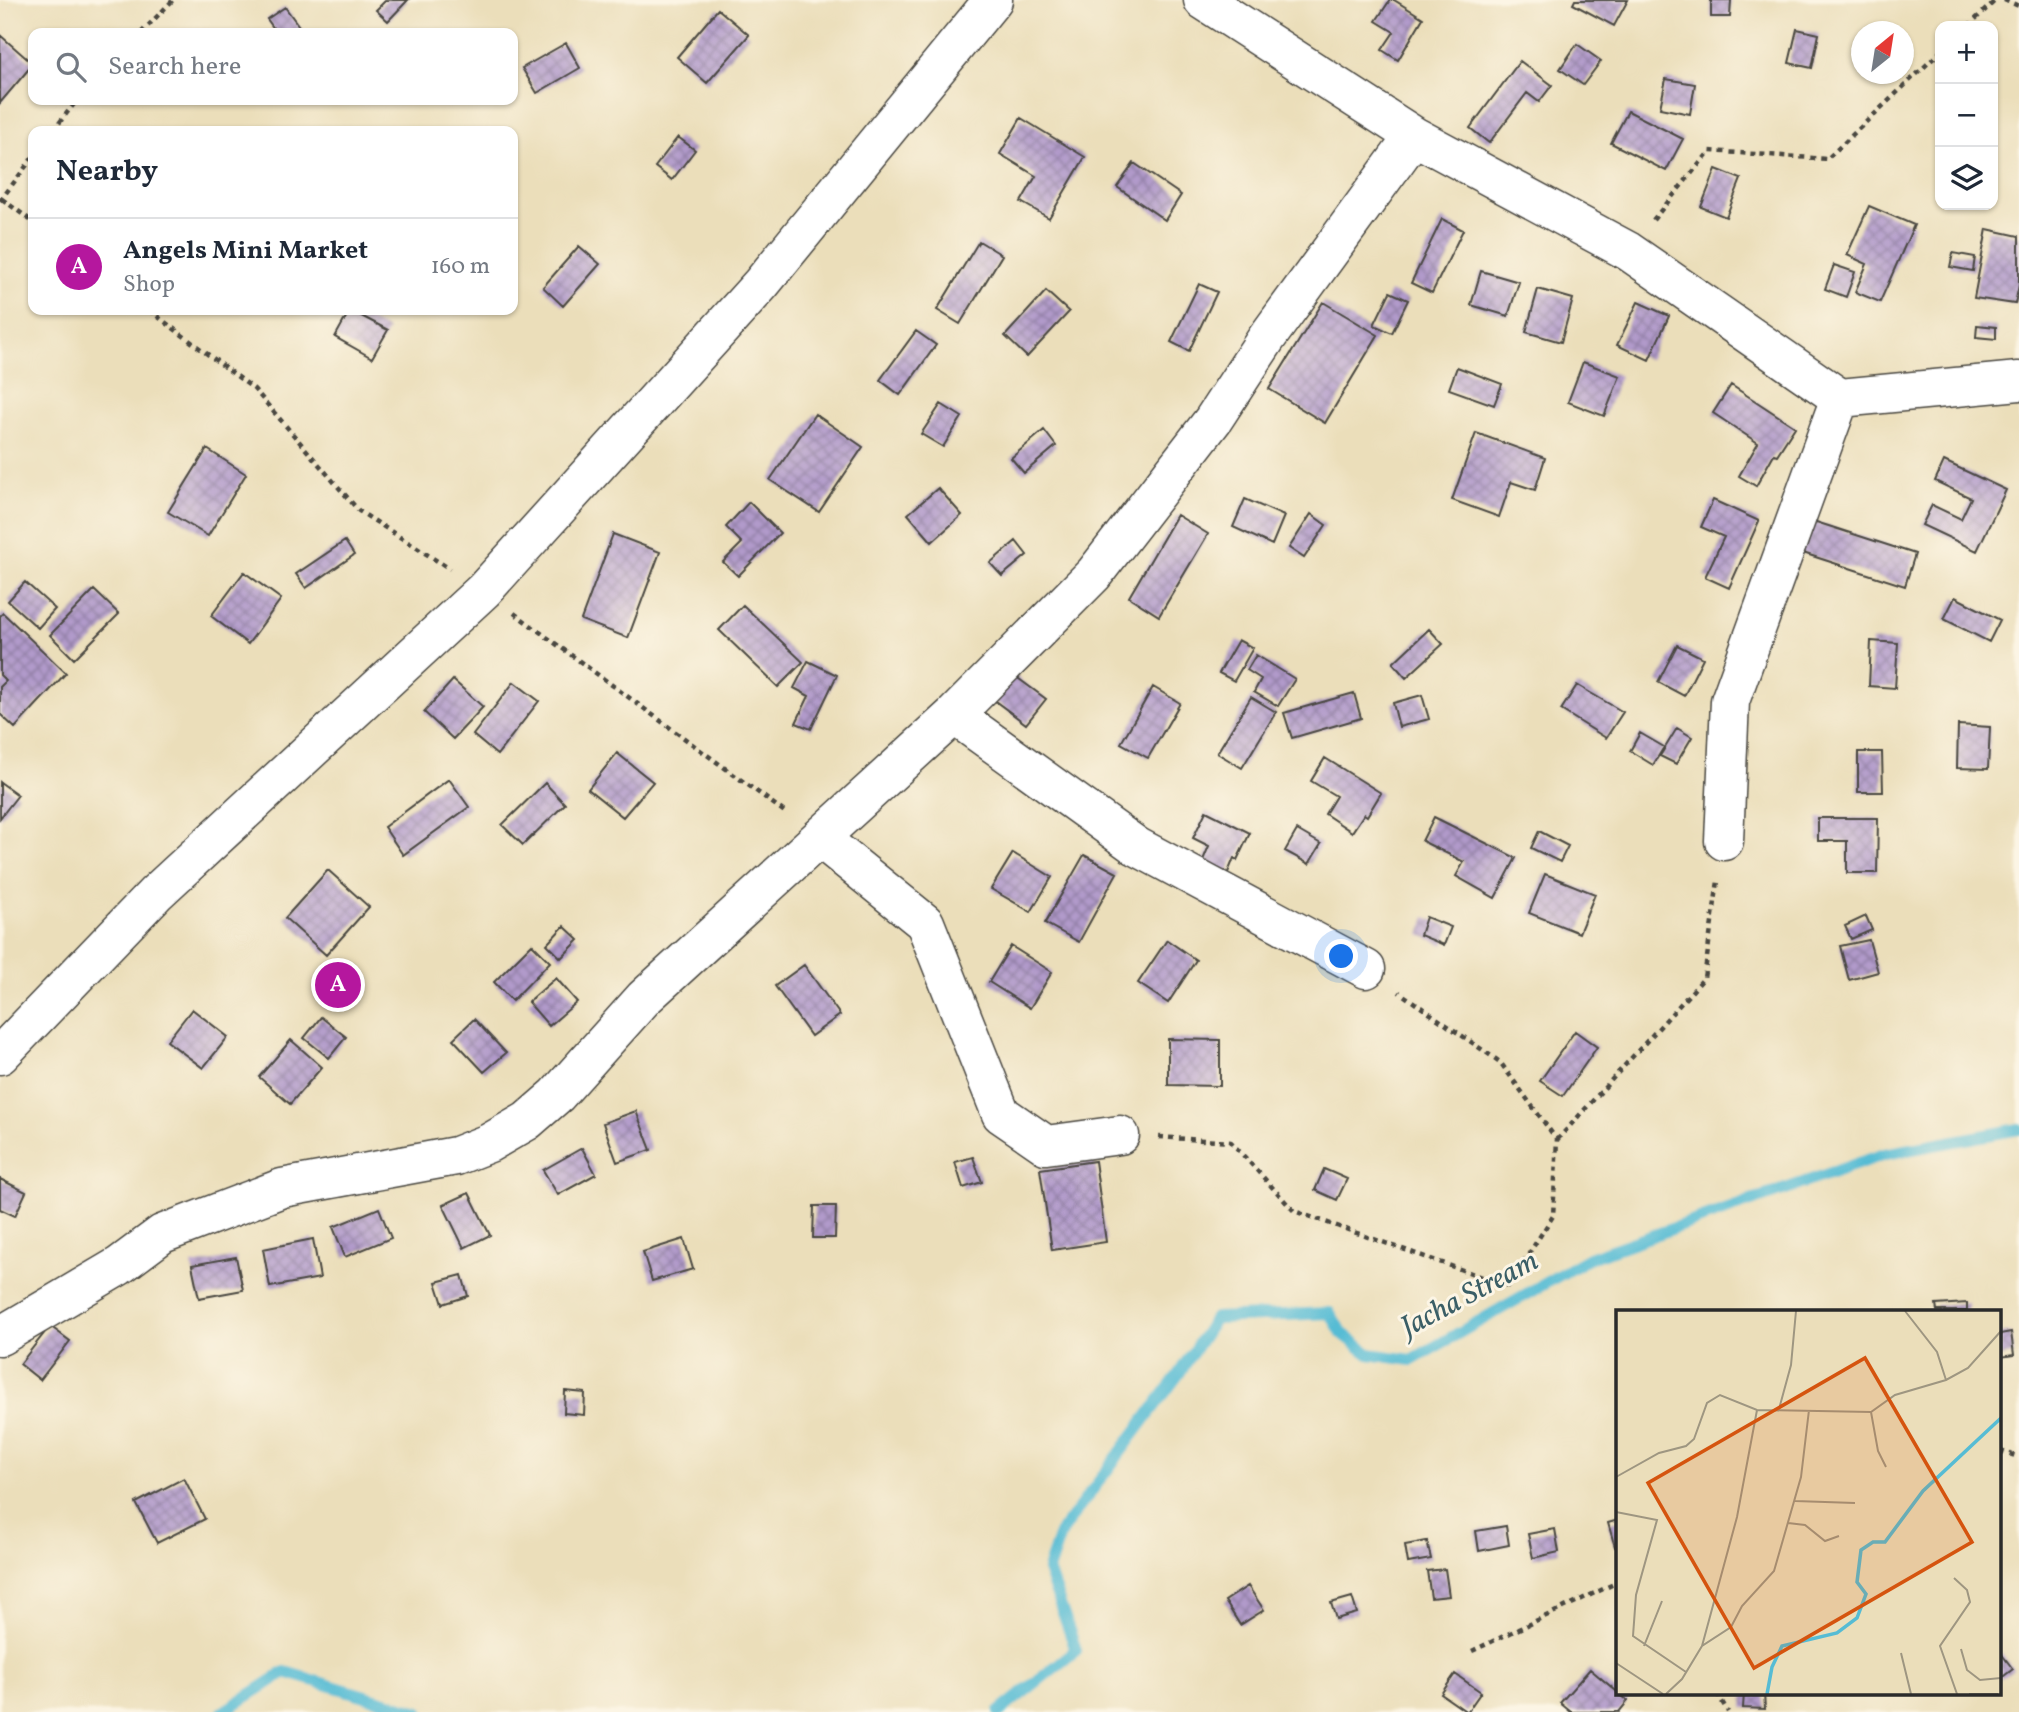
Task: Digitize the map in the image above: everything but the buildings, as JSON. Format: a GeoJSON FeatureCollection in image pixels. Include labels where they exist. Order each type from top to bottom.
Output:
{"type":"FeatureCollection","features":[{"type":"Feature","properties":{"kind":"street"},"geometry":{"type":"LineString","coordinates":[[0,1055],[156,893],[484,590],[761,284],[993,0]]}},
{"type":"Feature","properties":{"kind":"street"},"geometry":{"type":"LineString","coordinates":[[1216,3],[1414,136],[1628,251],[1840,398],[2019,381]]}},
{"type":"Feature","properties":{"kind":"street"},"geometry":{"type":"LineString","coordinates":[[0,1336],[119,1266],[162,1234],[282,1188],[456,1156],[498,1138],[527,1121],[557,1095],[644,998],[954,715],[1094,574],[1213,420],[1266,339],[1414,136]]}},
{"type":"Feature","properties":{"kind":"street"},"geometry":{"type":"LineString","coordinates":[[1724,841],[1730,701],[1840,398]]}},
{"type":"Feature","properties":{"kind":"street"},"geometry":{"type":"LineString","coordinates":[[954,715],[1136,846],[1366,969]]}},
{"type":"Feature","properties":{"kind":"street"},"geometry":{"type":"LineString","coordinates":[[821,839],[925,923],[1001,1114],[1046,1145],[1120,1135]]}},
{"type":"Feature","properties":{"kind":"path"},"geometry":{"type":"LineString","coordinates":[[146,28],[173,0]]}},
{"type":"Feature","properties":{"kind":"path"},"geometry":{"type":"LineString","coordinates":[[1973,21],[1996,0]]}},
{"type":"Feature","properties":{"kind":"path"},"geometry":{"type":"LineString","coordinates":[[2004,0],[2019,6]]}},
{"type":"Feature","properties":{"kind":"path"},"geometry":{"type":"LineString","coordinates":[[1628,251],[1710,150],[1827,159],[1935,57]]}},
{"type":"Feature","properties":{"kind":"path"},"geometry":{"type":"LineString","coordinates":[[57,126],[73,105]]}},
{"type":"Feature","properties":{"kind":"path"},"geometry":{"type":"LineString","coordinates":[[28,165],[1,200],[28,219]]}},
{"type":"Feature","properties":{"kind":"path"},"geometry":{"type":"LineString","coordinates":[[1557,1140],[1704,978],[1724,841]]}},
{"type":"Feature","properties":{"kind":"path"},"geometry":{"type":"LineString","coordinates":[[1120,1135],[1231,1142],[1294,1211],[1508,1286],[1553,1216],[1557,1140],[1500,1062],[1366,969]]}},
{"type":"Feature","properties":{"kind":"path"},"geometry":{"type":"LineString","coordinates":[[2002,1452],[2019,1457]]}},
{"type":"Feature","properties":{"kind":"path"},"geometry":{"type":"LineString","coordinates":[[1472,1651],[1616,1583]]}},
{"type":"Feature","properties":{"kind":"path"},"geometry":{"type":"LineString","coordinates":[[1718,1694],[1728,1712]]}},
{"type":"Feature","properties":{"kind":"waterway","name":"Jacha Stream"},"geometry":{"type":"LineString","coordinates":[[999,1712],[1076,1650],[1048,1570],[1061,1532],[1178,1375],[1215,1318],[1330,1313],[1342,1333],[1369,1354],[1412,1360],[1589,1258],[1885,1154],[2019,1129]]}},
{"type":"Feature","properties":{"kind":"waterway","name":"Jacha Stream"},"geometry":{"type":"LineString","coordinates":[[223,1712],[285,1672],[419,1712]]}},
{"type":"Feature","properties":{"kind":"place","name":"Angels Mini Market"},"geometry":{"type":"Point","coordinates":[338,985]}}]}
